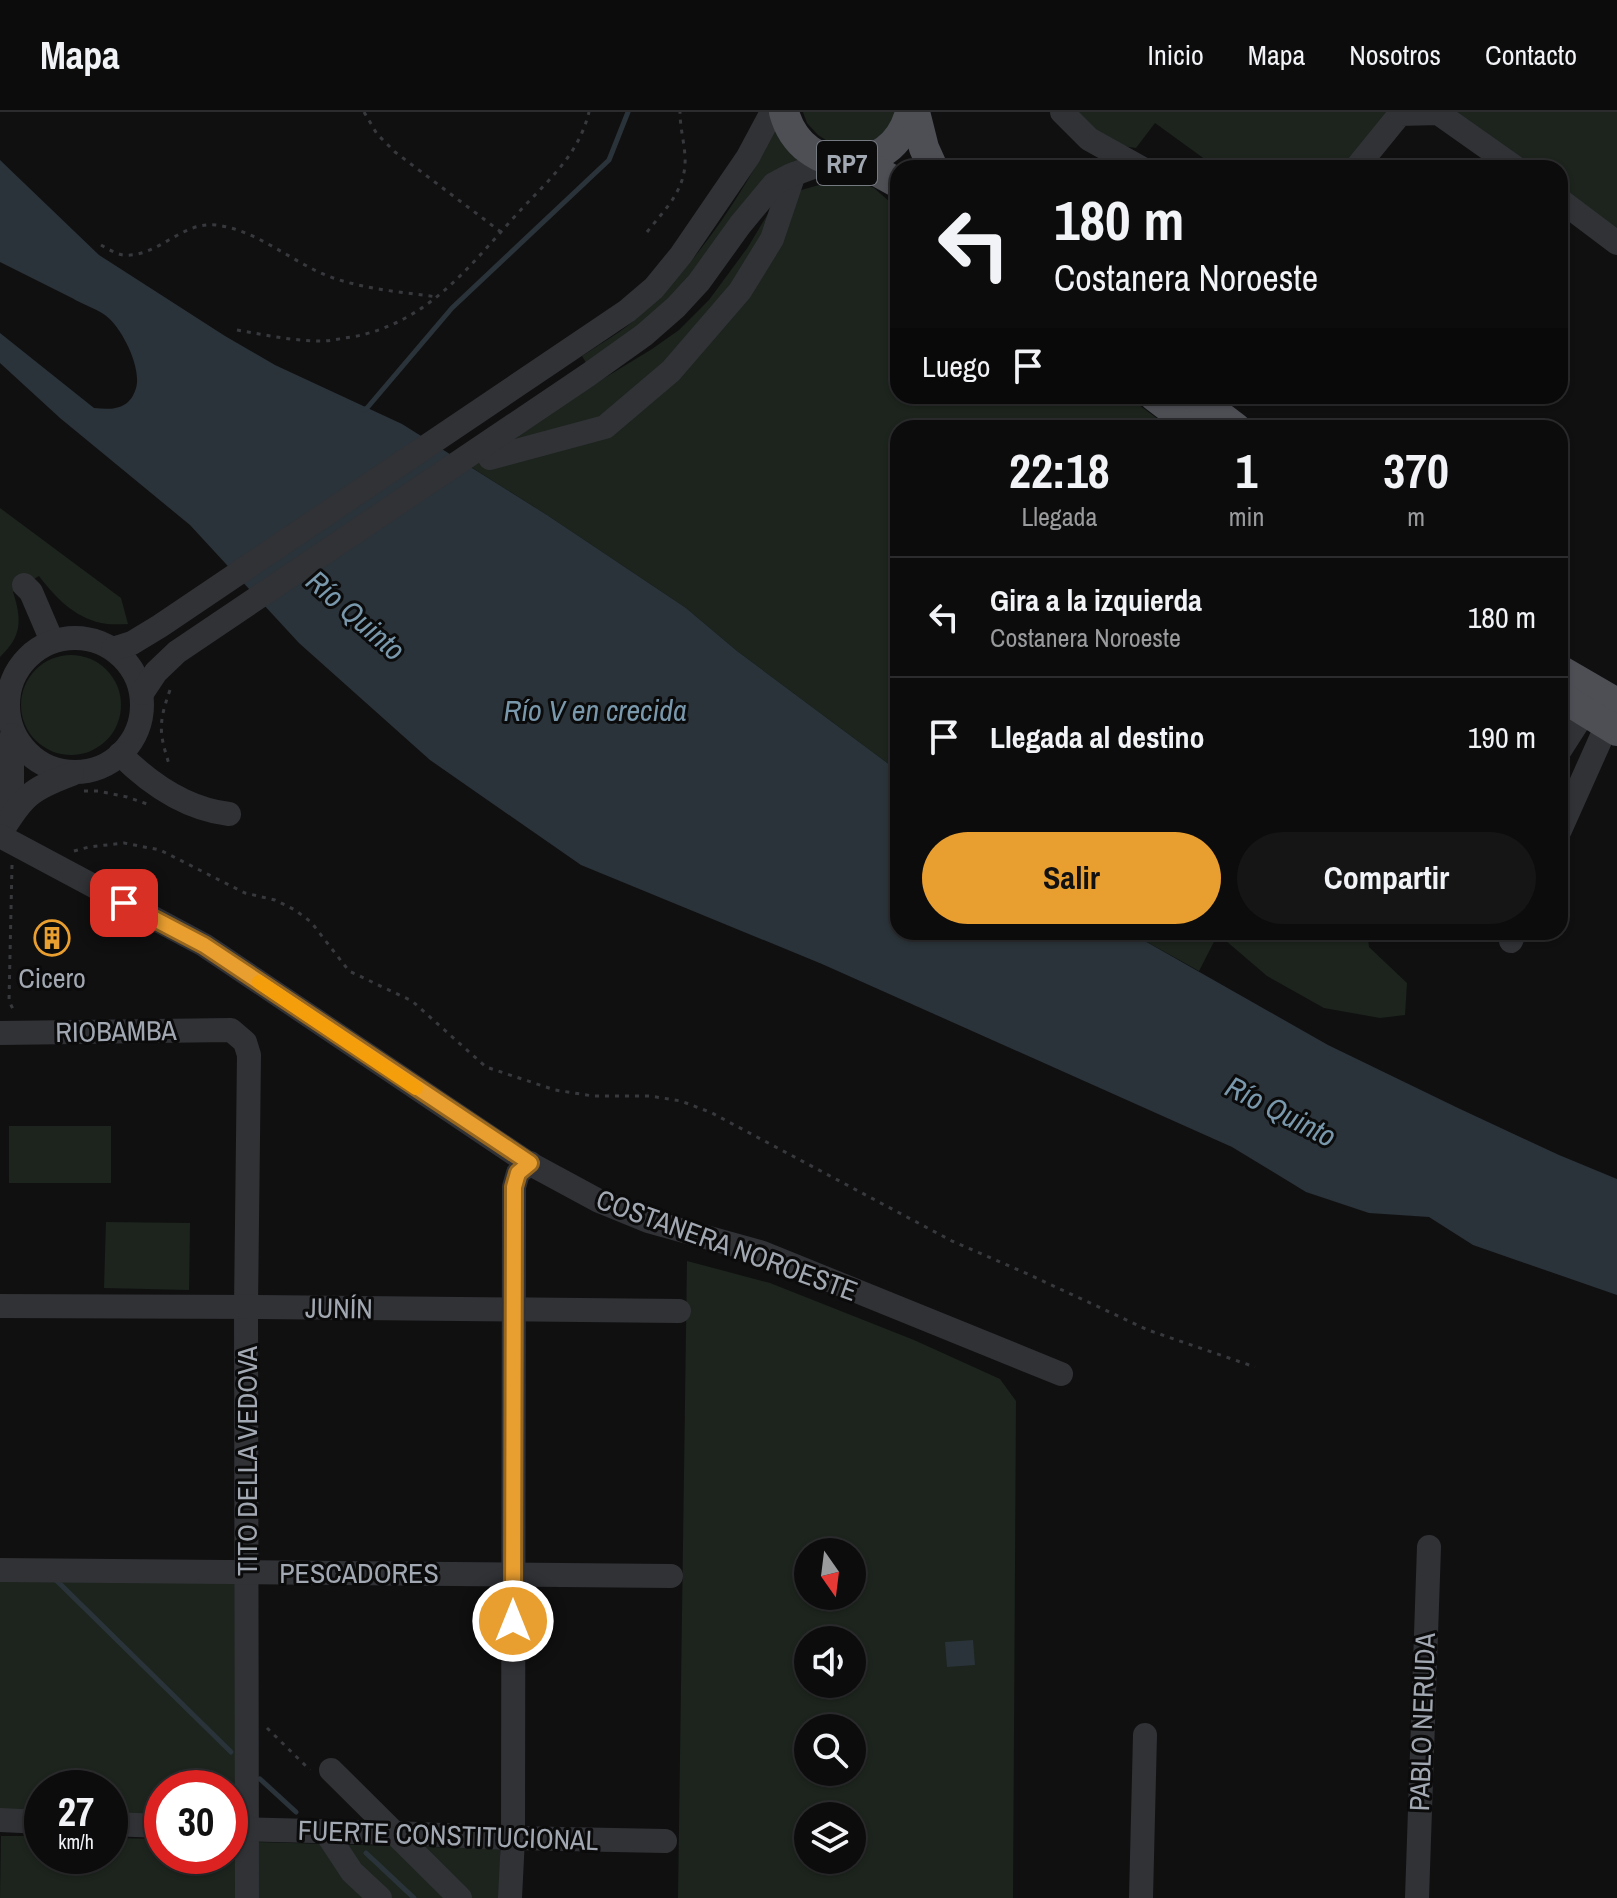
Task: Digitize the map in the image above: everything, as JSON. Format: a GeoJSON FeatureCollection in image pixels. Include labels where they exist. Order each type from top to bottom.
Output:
{"type":"FeatureCollection","features":[{"type":"Feature","properties":{"kind":"main road","name":"RP7"},"geometry":{"type":"LineString","coordinates":[[784,112],[793,135],[809,151],[829,161],[845,163],[860,162],[880,154],[896,141],[912,112]]}},
{"type":"Feature","properties":{"kind":"main road","name":"RP7"},"geometry":{"type":"LineString","coordinates":[[912,112],[929,160]]}},
{"type":"Feature","properties":{"kind":"main road","name":"RP7"},"geometry":{"type":"LineString","coordinates":[[860,162],[890,179]]}},
{"type":"Feature","properties":{"kind":"main road"},"geometry":{"type":"LineString","coordinates":[[1164,404],[1186,420]]}},
{"type":"Feature","properties":{"kind":"main road"},"geometry":{"type":"LineString","coordinates":[[1204,404],[1226,420]]}},
{"type":"Feature","properties":{"kind":"main road"},"geometry":{"type":"LineString","coordinates":[[1568,679],[1597,713]]}},
{"type":"Feature","properties":{"kind":"street"},"geometry":{"type":"LineString","coordinates":[[113,649],[132,643],[160,626],[627,311],[654,288],[681,255],[748,157],[772,112]]}},
{"type":"Feature","properties":{"kind":"street"},"geometry":{"type":"LineString","coordinates":[[1062,112],[1089,139],[1127,160]]}},
{"type":"Feature","properties":{"kind":"street"},"geometry":{"type":"LineString","coordinates":[[1363,160],[1400,114],[1438,113],[1505,160]]}},
{"type":"Feature","properties":{"kind":"street"},"geometry":{"type":"LineString","coordinates":[[142,693],[156,672],[177,652],[644,335],[699,282],[774,184],[829,161]]}},
{"type":"Feature","properties":{"kind":"street"},"geometry":{"type":"LineString","coordinates":[[490,458],[605,427],[671,371],[740,291],[772,239],[794,174]]}},
{"type":"Feature","properties":{"kind":"street"},"geometry":{"type":"LineString","coordinates":[[1568,206],[1617,243]]}},
{"type":"Feature","properties":{"kind":"street"},"geometry":{"type":"LineString","coordinates":[[24,585],[31,592],[52,641]]}},
{"type":"Feature","properties":{"kind":"street"},"geometry":{"type":"LineString","coordinates":[[0,678],[38,647],[52,641],[68,638],[100,642],[113,649],[127,663],[142,693],[143,708],[132,742],[114,760],[90,771],[76,782],[46,784],[29,793],[0,834]]}},
{"type":"Feature","properties":{"kind":"street"},"geometry":{"type":"LineString","coordinates":[[22,662],[8,700],[7,716],[12,732],[31,758],[76,782]]}},
{"type":"Feature","properties":{"kind":"street"},"geometry":{"type":"LineString","coordinates":[[1568,742],[1597,713]]}},
{"type":"Feature","properties":{"kind":"street"},"geometry":{"type":"LineString","coordinates":[[1568,805],[1597,713]]}},
{"type":"Feature","properties":{"kind":"street"},"geometry":{"type":"LineString","coordinates":[[0,834],[12,788],[12,732]]}},
{"type":"Feature","properties":{"kind":"street"},"geometry":{"type":"LineString","coordinates":[[120,754],[141,775],[166,792],[211,812],[229,814]]}},
{"type":"Feature","properties":{"kind":"street","name":"COSTANERA NOROESTE"},"geometry":{"type":"LineString","coordinates":[[0,834],[44,861],[204,945],[530,1163],[599,1201],[648,1221],[763,1253],[1061,1374]]}},
{"type":"Feature","properties":{"kind":"street","name":"RIOBAMBA"},"geometry":{"type":"LineString","coordinates":[[0,1033],[231,1030]]}},
{"type":"Feature","properties":{"kind":"street","name":"TITO DELLA VEDOVA"},"geometry":{"type":"LineString","coordinates":[[231,1030],[245,1042],[249,1055],[246,1307],[248,1572],[240,1770]]}},
{"type":"Feature","properties":{"kind":"street"},"geometry":{"type":"LineString","coordinates":[[510,1898],[513,1838],[514,1187],[518,1173],[530,1163]]}},
{"type":"Feature","properties":{"kind":"street","name":"JUNÍN"},"geometry":{"type":"LineString","coordinates":[[0,1306],[679,1311]]}},
{"type":"Feature","properties":{"kind":"street","name":"PABLO NERUDA"},"geometry":{"type":"LineString","coordinates":[[1417,1898],[1429,1547]]}},
{"type":"Feature","properties":{"kind":"street","name":"PESCADORES"},"geometry":{"type":"LineString","coordinates":[[0,1570],[671,1576]]}},
{"type":"Feature","properties":{"kind":"street"},"geometry":{"type":"LineString","coordinates":[[1141,1898],[1145,1735]]}},
{"type":"Feature","properties":{"kind":"street"},"geometry":{"type":"LineString","coordinates":[[331,1770],[460,1898]]}},
{"type":"Feature","properties":{"kind":"street"},"geometry":{"type":"LineString","coordinates":[[0,1820],[24,1821]]}},
{"type":"Feature","properties":{"kind":"street","name":"FUERTE CONSTITUCIONAL"},"geometry":{"type":"LineString","coordinates":[[248,1829],[665,1841]]}},
{"type":"Feature","properties":{"kind":"street"},"geometry":{"type":"LineString","coordinates":[[325,1831],[352,1872],[374,1895]]}},
{"type":"Feature","properties":{"kind":"street","name":"TITO DELLA VEDOVA"},"geometry":{"type":"LineString","coordinates":[[244,1874],[247,1898]]}},
{"type":"Feature","properties":{"kind":"path"},"geometry":{"type":"LineString","coordinates":[[364,112],[377,134],[395,152],[501,232]]}},
{"type":"Feature","properties":{"kind":"path"},"geometry":{"type":"LineString","coordinates":[[237,330],[295,340],[326,341],[375,333],[423,309],[454,283],[572,154],[589,112]]}},
{"type":"Feature","properties":{"kind":"path"},"geometry":{"type":"LineString","coordinates":[[647,232],[677,195],[685,175],[680,112]]}},
{"type":"Feature","properties":{"kind":"path"},"geometry":{"type":"LineString","coordinates":[[101,245],[121,255],[141,253],[189,229],[213,224],[242,231],[347,283],[437,297]]}},
{"type":"Feature","properties":{"kind":"path"},"geometry":{"type":"LineString","coordinates":[[76,782],[142,803],[158,804],[173,774],[160,726],[171,685]]}},
{"type":"Feature","properties":{"kind":"path"},"geometry":{"type":"LineString","coordinates":[[44,861],[89,847],[124,843],[160,850],[245,893],[275,900],[295,910],[311,922],[349,971],[412,1001],[486,1067],[555,1090],[593,1096],[650,1096],[681,1101],[702,1109],[975,1252],[1148,1330],[1255,1367]]}},
{"type":"Feature","properties":{"kind":"path"},"geometry":{"type":"LineString","coordinates":[[13,859],[9,1001],[13,1011],[22,1016]]}},
{"type":"Feature","properties":{"kind":"shaded area"},"geometry":{"type":"Polygon","coordinates":[[[803,112],[901,112],[892,129],[864,146],[848,148],[832,144],[818,135],[807,123],[803,112]]]}},
{"type":"Feature","properties":{"kind":"shaded area"},"geometry":{"type":"Polygon","coordinates":[[[1070,112],[1396,112],[1357,160],[1206,160],[1155,123],[1136,148],[1109,144],[1070,112]]]}},
{"type":"Feature","properties":{"kind":"shaded area"},"geometry":{"type":"Polygon","coordinates":[[[1457,112],[1617,112],[1617,232],[1568,195],[1568,160],[1521,160],[1457,112]]]}},
{"type":"Feature","properties":{"kind":"shaded area"},"geometry":{"type":"Polygon","coordinates":[[[781,120],[811,160],[695,280],[588,366],[582,356],[632,322],[677,278],[697,253],[734,202],[781,120]]]}},
{"type":"Feature","properties":{"kind":"shaded area"},"geometry":{"type":"Polygon","coordinates":[[[859,182],[874,188],[890,202],[890,404],[1138,404],[1159,420],[890,420],[890,765],[737,651],[686,608],[471,467],[679,330],[709,300],[748,247],[772,207],[798,191],[826,183],[859,182]]]}},
{"type":"Feature","properties":{"kind":"shaded area"},"geometry":{"type":"Polygon","coordinates":[[[0,508],[121,598],[128,624],[104,624],[82,616],[59,599],[39,576],[13,592],[18,627],[13,642],[0,657],[0,508]]]}},
{"type":"Feature","properties":{"kind":"shaded area"},"geometry":{"type":"Polygon","coordinates":[[[71,655],[99,663],[113,677],[121,705],[113,733],[99,747],[71,755],[43,747],[29,733],[21,705],[29,677],[43,663],[71,655]]]}},
{"type":"Feature","properties":{"kind":"shaded area"},"geometry":{"type":"Polygon","coordinates":[[[1143,940],[1215,940],[1199,971],[1143,940]]]}},
{"type":"Feature","properties":{"kind":"shaded area"},"geometry":{"type":"Polygon","coordinates":[[[1225,940],[1368,940],[1369,947],[1407,983],[1405,1015],[1380,1018],[1324,1008],[1267,976],[1225,940]]]}},
{"type":"Feature","properties":{"kind":"shaded area"},"geometry":{"type":"Polygon","coordinates":[[[9,1126],[111,1126],[111,1183],[9,1183],[9,1126]]]}},
{"type":"Feature","properties":{"kind":"shaded area"},"geometry":{"type":"Polygon","coordinates":[[[106,1222],[190,1223],[189,1290],[104,1288],[106,1222]]]}},
{"type":"Feature","properties":{"kind":"shaded area"},"geometry":{"type":"Polygon","coordinates":[[[687,1261],[770,1283],[914,1340],[1000,1379],[1016,1401],[1013,1898],[678,1898],[687,1261]]]}},
{"type":"Feature","properties":{"kind":"shaded area"},"geometry":{"type":"Polygon","coordinates":[[[0,1577],[236,1580],[237,1770],[144,1770],[144,1815],[128,1815],[128,1770],[24,1770],[24,1811],[0,1810],[0,1577]]]}},
{"type":"Feature","properties":{"kind":"shaded area"},"geometry":{"type":"Polygon","coordinates":[[[1,1836],[24,1836],[24,1874],[128,1874],[128,1838],[144,1839],[144,1874],[238,1874],[238,1898],[0,1898],[1,1836]]]}},
{"type":"Feature","properties":{"kind":"shaded area"},"geometry":{"type":"Polygon","coordinates":[[[257,1842],[500,1849],[501,1898],[259,1898],[257,1842]]]}},
{"type":"Feature","properties":{"kind":"water","name":"Río V en crecida"},"geometry":{"type":"Polygon","coordinates":[[[0,160],[99,255],[225,336],[275,365],[402,424],[547,515],[686,608],[737,651],[890,765],[890,940],[1143,940],[1328,1045],[1559,1155],[1617,1179],[1617,1295],[1473,1245],[1429,1217],[1369,1213],[1306,1192],[1232,1147],[822,964],[581,865],[430,760],[299,643],[190,525],[60,418],[0,363],[0,333],[94,408],[113,409],[128,402],[137,382],[130,350],[112,321],[97,310],[0,262],[0,160]]]}},
{"type":"Feature","properties":{"kind":"water"},"geometry":{"type":"Polygon","coordinates":[[[973,1640],[975,1665],[947,1667],[945,1642],[973,1640]]]}},
{"type":"Feature","properties":{"kind":"waterway"},"geometry":{"type":"LineString","coordinates":[[363,410],[452,308],[609,160],[628,112]]}},
{"type":"Feature","properties":{"kind":"waterway"},"geometry":{"type":"LineString","coordinates":[[55,1579],[231,1752]]}},
{"type":"Feature","properties":{"kind":"waterway"},"geometry":{"type":"LineString","coordinates":[[260,1779],[296,1812]]}},
{"type":"Feature","properties":{"kind":"waterway"},"geometry":{"type":"LineString","coordinates":[[366,1853],[414,1898]]}},
{"type":"Feature","properties":{"kind":"slow traffic"},"geometry":{"type":"LineString","coordinates":[[259,982],[416,1088]]}},
{"type":"Feature","properties":{"kind":"place","name":"Cicero"},"geometry":{"type":"Point","coordinates":[52,938]}},
{"type":"Feature","properties":{"kind":"route"},"geometry":{"type":"LineString","coordinates":[[124,903],[204,945],[530,1163],[518,1173],[514,1187],[513,1621]]}},
{"type":"Feature","properties":{"kind":"water label","name":"Río Quinto"},"geometry":{"type":"Point","coordinates":[356,615]}},
{"type":"Feature","properties":{"kind":"water label","name":"Río Quinto"},"geometry":{"type":"Point","coordinates":[1281,1111]}}]}
